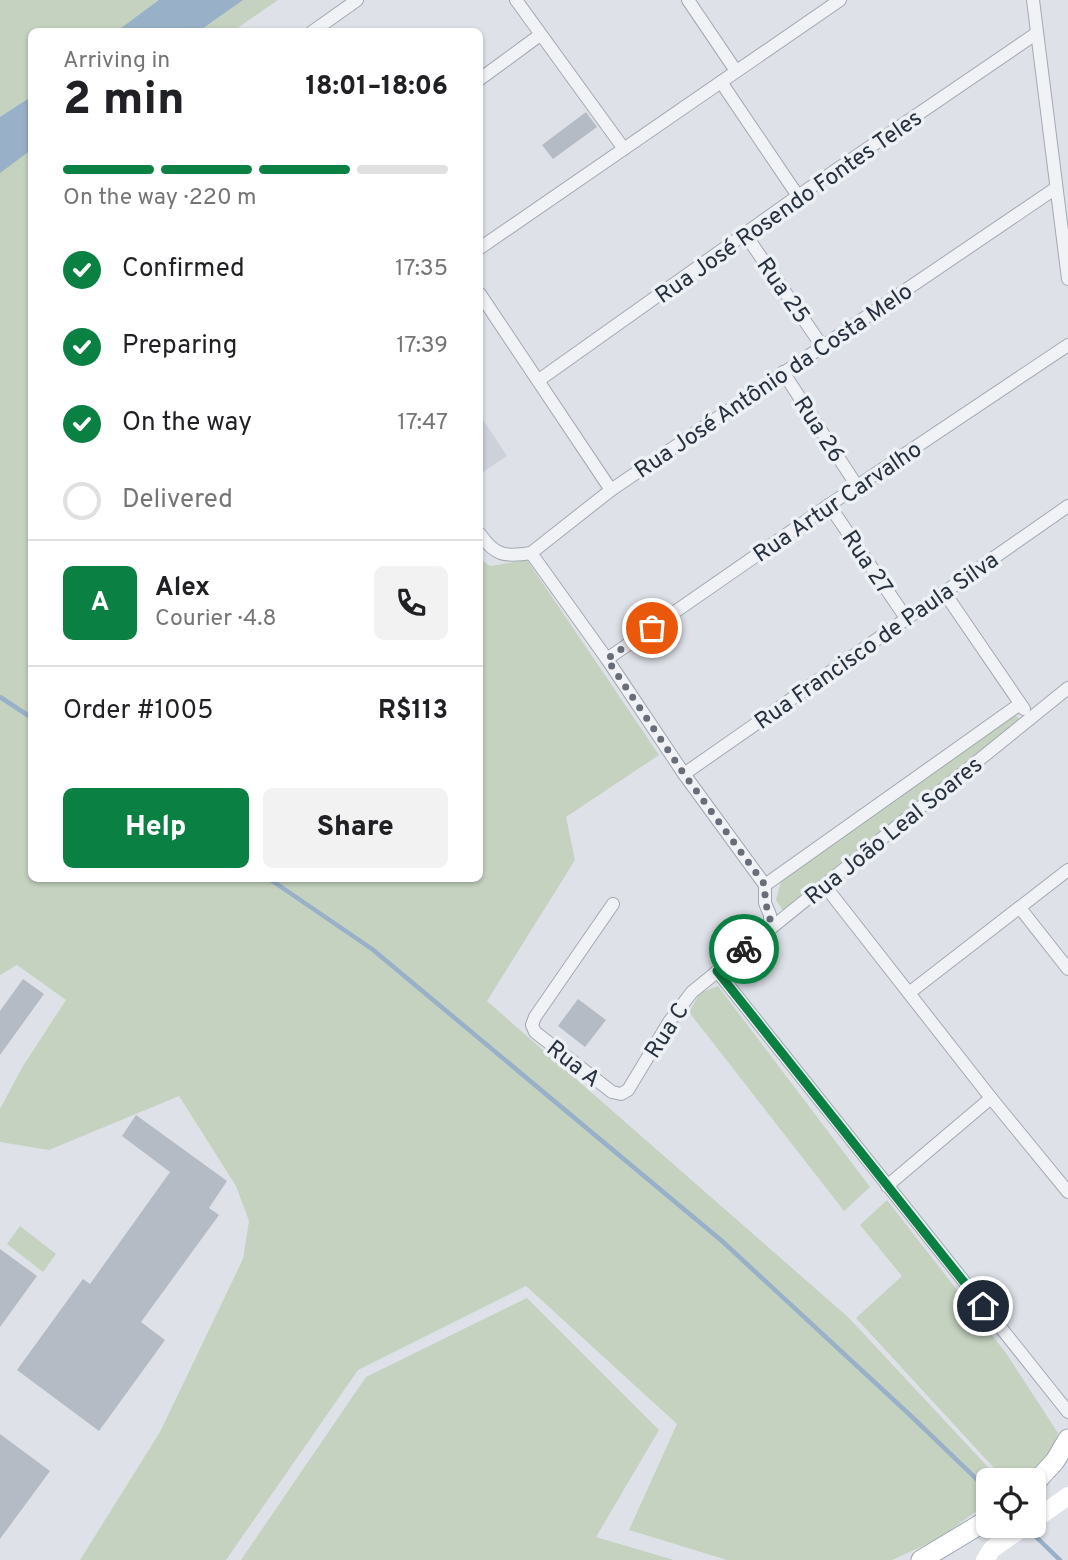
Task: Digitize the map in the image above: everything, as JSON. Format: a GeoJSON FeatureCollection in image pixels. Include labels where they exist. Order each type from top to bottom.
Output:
{"type":"FeatureCollection","features":[{"type":"Feature","properties":{"kind":"main road"},"geometry":{"type":"LineString","coordinates":[[1046,1471],[1068,1439]]}},
{"type":"Feature","properties":{"kind":"main road"},"geometry":{"type":"LineString","coordinates":[[921,1560],[976,1527]]}},
{"type":"Feature","properties":{"kind":"street"},"geometry":{"type":"LineString","coordinates":[[318,28],[357,0]]}},
{"type":"Feature","properties":{"kind":"street"},"geometry":{"type":"LineString","coordinates":[[516,0],[624,149]]}},
{"type":"Feature","properties":{"kind":"street"},"geometry":{"type":"LineString","coordinates":[[688,0],[736,71]]}},
{"type":"Feature","properties":{"kind":"street"},"geometry":{"type":"LineString","coordinates":[[483,246],[840,0]]}},
{"type":"Feature","properties":{"kind":"street"},"geometry":{"type":"LineString","coordinates":[[1033,0],[1056,188],[1065,227],[1068,279]]}},
{"type":"Feature","properties":{"kind":"street","name":"Rua José Rosendo Fontes Teles"},"geometry":{"type":"LineString","coordinates":[[539,380],[1037,33]]}},
{"type":"Feature","properties":{"kind":"street"},"geometry":{"type":"LineString","coordinates":[[483,77],[540,35]]}},
{"type":"Feature","properties":{"kind":"street"},"geometry":{"type":"LineString","coordinates":[[722,82],[798,197]]}},
{"type":"Feature","properties":{"kind":"street","name":"Rua José Antônio da Costa Melo"},"geometry":{"type":"LineString","coordinates":[[531,553],[611,490],[1056,188]]}},
{"type":"Feature","properties":{"kind":"street","name":"Rua 25"},"geometry":{"type":"LineString","coordinates":[[745,234],[822,346]]}},
{"type":"Feature","properties":{"kind":"street"},"geometry":{"type":"LineString","coordinates":[[483,298],[611,490]]}},
{"type":"Feature","properties":{"kind":"street","name":"Rua Artur Carvalho"},"geometry":{"type":"LineString","coordinates":[[607,659],[829,505],[1068,345]]}},
{"type":"Feature","properties":{"kind":"street","name":"Rua 26"},"geometry":{"type":"LineString","coordinates":[[783,372],[857,486]]}},
{"type":"Feature","properties":{"kind":"street","name":"Rua 27"},"geometry":{"type":"LineString","coordinates":[[829,505],[906,618]]}},
{"type":"Feature","properties":{"kind":"street","name":"Rua Francisco de Paula Silva"},"geometry":{"type":"LineString","coordinates":[[684,774],[1068,506]]}},
{"type":"Feature","properties":{"kind":"street"},"geometry":{"type":"LineString","coordinates":[[483,539],[489,548],[506,555],[531,553],[607,659],[684,774],[765,885],[770,928]]}},
{"type":"Feature","properties":{"kind":"street"},"geometry":{"type":"LineString","coordinates":[[944,592],[1031,718]]}},
{"type":"Feature","properties":{"kind":"street","name":"Rua João Leal Soares"},"geometry":{"type":"LineString","coordinates":[[717,971],[1068,688]]}},
{"type":"Feature","properties":{"kind":"street","name":"Rua João Leal Soares"},"geometry":{"type":"LineString","coordinates":[[765,885],[1020,704]]}},
{"type":"Feature","properties":{"kind":"street"},"geometry":{"type":"LineString","coordinates":[[909,993],[1068,870]]}},
{"type":"Feature","properties":{"kind":"street"},"geometry":{"type":"LineString","coordinates":[[825,886],[1068,1192]]}},
{"type":"Feature","properties":{"kind":"street","name":"Rua A"},"geometry":{"type":"LineString","coordinates":[[613,904],[532,1025],[535,1032],[611,1092],[621,1094]]}},
{"type":"Feature","properties":{"kind":"street"},"geometry":{"type":"LineString","coordinates":[[1020,908],[1068,969]]}},
{"type":"Feature","properties":{"kind":"street"},"geometry":{"type":"LineString","coordinates":[[717,971],[1068,1412]]}},
{"type":"Feature","properties":{"kind":"street","name":"Rua C"},"geometry":{"type":"LineString","coordinates":[[621,1094],[628,1090],[680,1006],[717,971]]}},
{"type":"Feature","properties":{"kind":"street"},"geometry":{"type":"LineString","coordinates":[[887,1186],[991,1098]]}},
{"type":"Feature","properties":{"kind":"street"},"geometry":{"type":"LineString","coordinates":[[1046,1512],[1068,1496]]}},
{"type":"Feature","properties":{"kind":"street"},"geometry":{"type":"LineString","coordinates":[[985,1560],[992,1549],[1008,1538]]}},
{"type":"Feature","properties":{"kind":"shaded area"},"geometry":{"type":"Polygon","coordinates":[[[483,420],[507,456],[483,472],[483,420]]]}},
{"type":"Feature","properties":{"kind":"green space"},"geometry":{"type":"Polygon","coordinates":[[[0,0],[278,0],[237,28],[28,28],[28,882],[483,882],[483,561],[490,566],[527,560],[659,755],[566,817],[575,860],[487,1001],[849,1318],[989,1468],[976,1468],[976,1511],[938,1539],[892,1560],[727,1560],[629,1530],[677,1424],[526,1286],[358,1370],[226,1560],[80,1560],[160,1432],[243,1259],[249,1221],[236,1186],[179,1096],[49,1150],[0,1142],[0,1109],[23,1066],[66,1000],[17,965],[0,975],[0,0]]]}},
{"type":"Feature","properties":{"kind":"green space"},"geometry":{"type":"Polygon","coordinates":[[[1015,714],[1022,722],[784,912],[776,900],[781,881],[1015,714]]]}},
{"type":"Feature","properties":{"kind":"green space"},"geometry":{"type":"Polygon","coordinates":[[[718,986],[870,1187],[844,1211],[689,1012],[700,993],[718,986]]]}},
{"type":"Feature","properties":{"kind":"green space"},"geometry":{"type":"Polygon","coordinates":[[[887,1200],[1006,1353],[1058,1433],[1051,1453],[1038,1468],[994,1468],[856,1318],[902,1276],[860,1225],[887,1200]]]}},
{"type":"Feature","properties":{"kind":"green space"},"geometry":{"type":"Polygon","coordinates":[[[20,1226],[56,1254],[43,1272],[7,1244],[20,1226]]]}},
{"type":"Feature","properties":{"kind":"green space"},"geometry":{"type":"Polygon","coordinates":[[[527,1298],[659,1430],[596,1537],[674,1560],[241,1560],[366,1377],[527,1298]]]}},
{"type":"Feature","properties":{"kind":"water"},"geometry":{"type":"Polygon","coordinates":[[[159,0],[243,0],[203,28],[121,28],[159,0]]]}},
{"type":"Feature","properties":{"kind":"water"},"geometry":{"type":"Polygon","coordinates":[[[28,99],[28,152],[0,173],[0,117],[28,99]]]}},
{"type":"Feature","properties":{"kind":"building"},"geometry":{"type":"Polygon","coordinates":[[[586,112],[597,127],[553,159],[542,145],[586,112]]]}},
{"type":"Feature","properties":{"kind":"building"},"geometry":{"type":"Polygon","coordinates":[[[23,979],[44,994],[0,1055],[0,1011],[23,979]]]}},
{"type":"Feature","properties":{"kind":"building"},"geometry":{"type":"Polygon","coordinates":[[[578,999],[606,1020],[585,1047],[558,1026],[578,999]]]}},
{"type":"Feature","properties":{"kind":"building"},"geometry":{"type":"Polygon","coordinates":[[[136,1115],[227,1181],[209,1208],[219,1215],[141,1322],[165,1340],[99,1431],[17,1370],[83,1279],[90,1284],[170,1172],[122,1136],[136,1115]]]}},
{"type":"Feature","properties":{"kind":"building"},"geometry":{"type":"Polygon","coordinates":[[[0,1249],[37,1276],[0,1327],[0,1249]]]}},
{"type":"Feature","properties":{"kind":"building"},"geometry":{"type":"Polygon","coordinates":[[[0,1434],[50,1471],[0,1539],[0,1434]]]}},
{"type":"Feature","properties":{"kind":"waterway"},"geometry":{"type":"LineString","coordinates":[[0,697],[28,715]]}},
{"type":"Feature","properties":{"kind":"waterway"},"geometry":{"type":"LineString","coordinates":[[274,882],[372,949],[722,1241],[976,1478]]}},
{"type":"Feature","properties":{"kind":"waterway"},"geometry":{"type":"LineString","coordinates":[[1037,1538],[1060,1560]]}},
{"type":"Feature","properties":{"kind":"way so far"},"geometry":{"type":"LineString","coordinates":[[652,628],[607,659],[684,774],[765,885],[770,928],[744,949]]}},
{"type":"Feature","properties":{"kind":"route"},"geometry":{"type":"LineString","coordinates":[[744,949],[717,971],[983,1306]]}}]}
